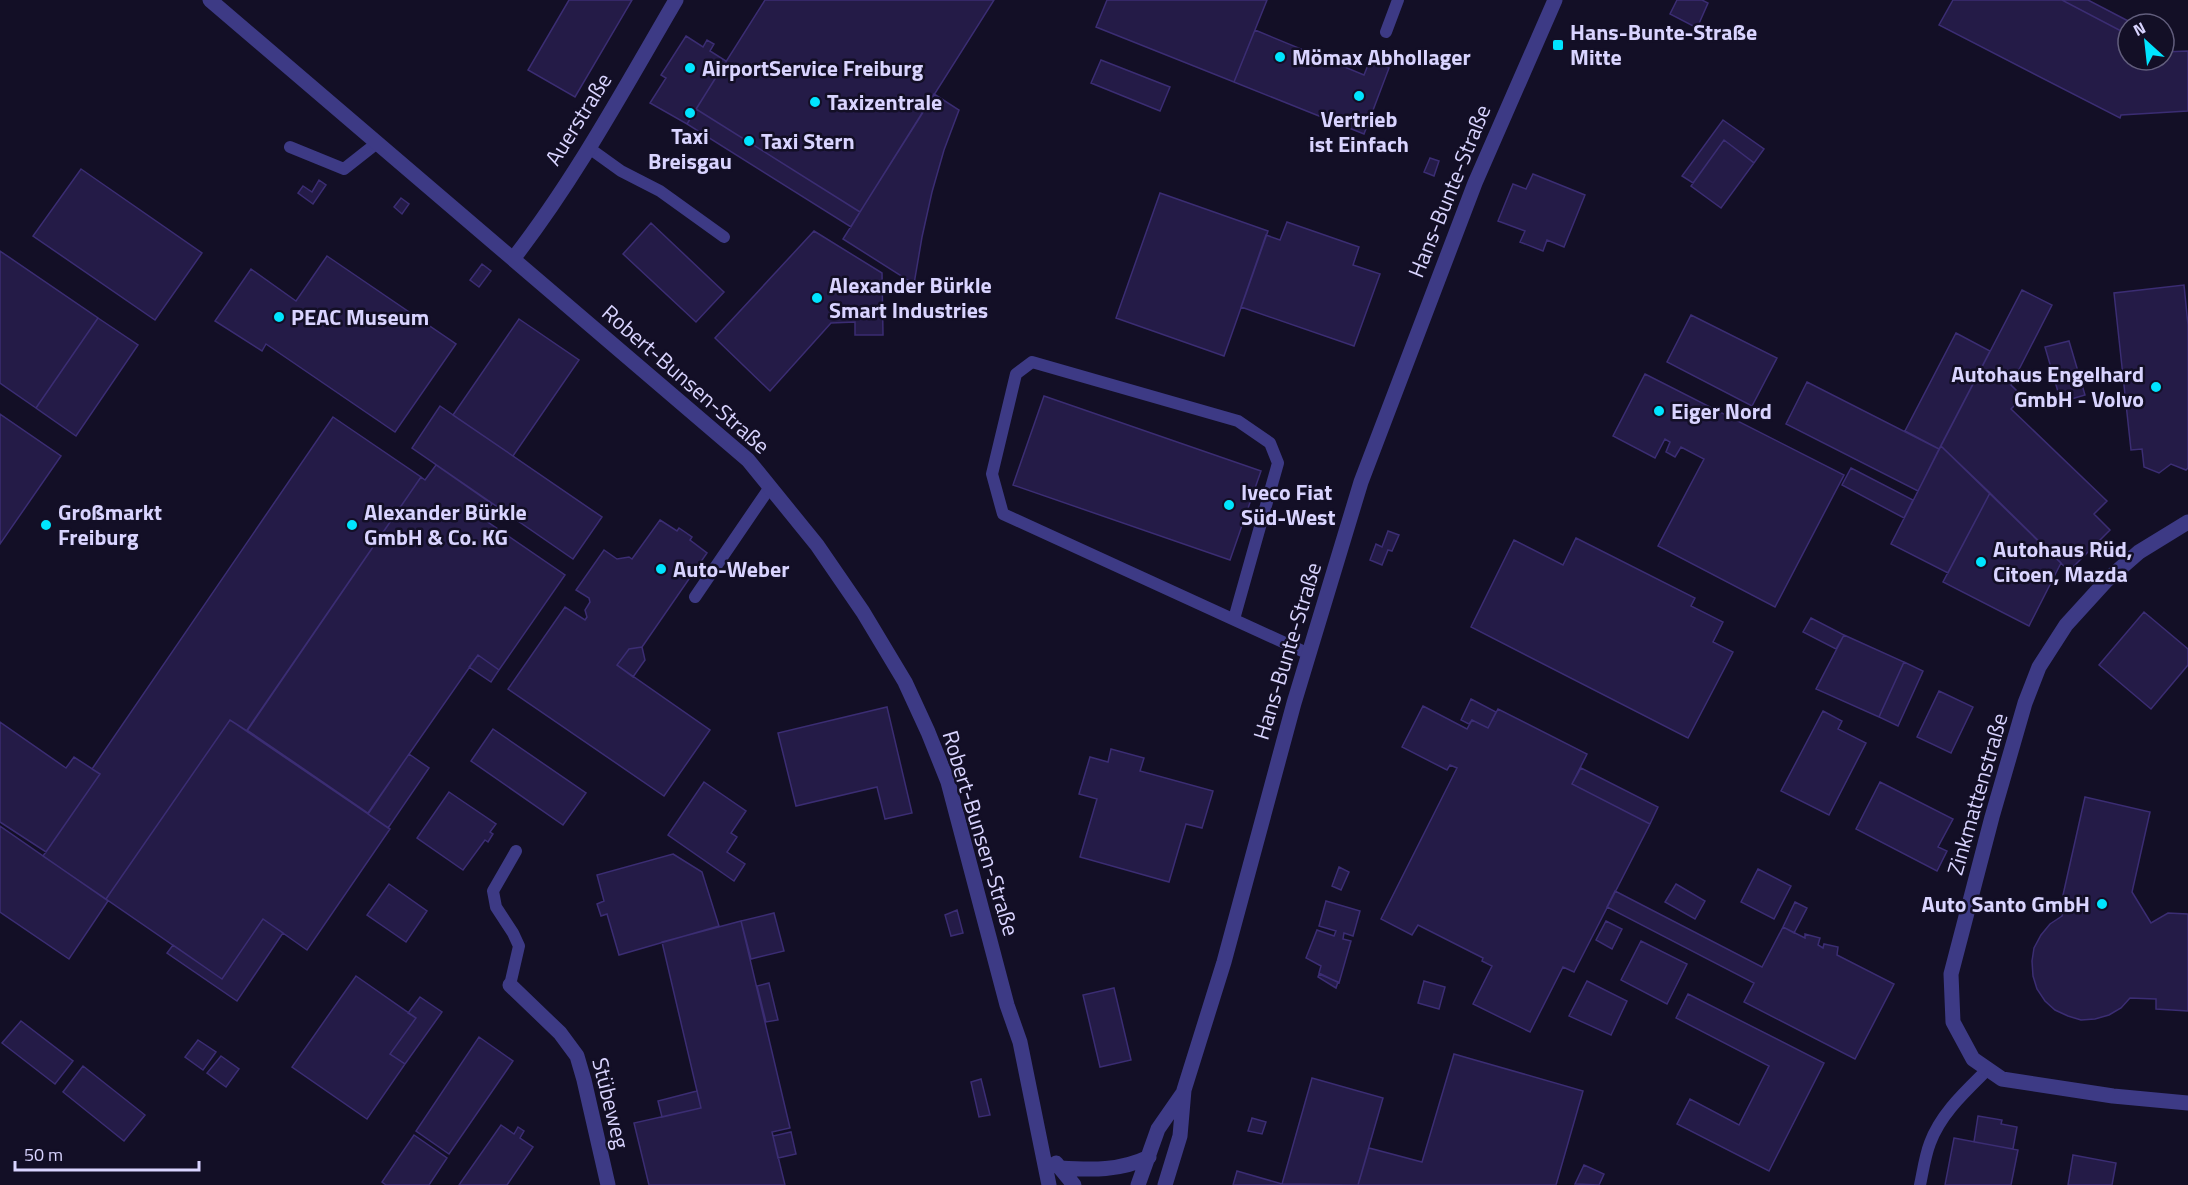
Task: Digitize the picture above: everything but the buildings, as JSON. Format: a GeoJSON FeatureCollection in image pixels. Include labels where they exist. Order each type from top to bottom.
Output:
{"type":"FeatureCollection","features":[{"type":"Feature","properties":{"kind":"street","name":"Robert-Bunsen-Straße"},"geometry":{"type":"LineString","coordinates":[[210,0],[748,460],[817,544],[863,612],[905,682],[928,732],[951,794],[1007,1005],[1020,1042],[1049,1185]]}},
{"type":"Feature","properties":{"kind":"street","name":"Auerstraße"},"geometry":{"type":"LineString","coordinates":[[513,259],[539,225],[589,148],[676,0]]}},
{"type":"Feature","properties":{"kind":"street","name":"Hans-Bunte-Straße"},"geometry":{"type":"LineString","coordinates":[[1165,1185],[1180,1136],[1184,1090],[1224,962],[1309,654],[1361,482],[1497,128],[1555,0]]}},
{"type":"Feature","properties":{"kind":"street","name":"Zinkmattenstraße"},"geometry":{"type":"LineString","coordinates":[[2188,522],[2139,552],[2108,580],[2066,625],[2039,667],[2025,703],[1992,817],[1951,974],[1953,1022],[1974,1059],[2002,1078],[2113,1096],[2188,1103]]}},
{"type":"Feature","properties":{"kind":"street","name":"Stübeweg"},"geometry":{"type":"LineString","coordinates":[[510,985],[560,1034],[577,1056],[608,1185]]}},
{"type":"Feature","properties":{"kind":"street","name":"Hans-Bunte-Straße"},"geometry":{"type":"LineString","coordinates":[[1138,1185],[1158,1129],[1184,1090]]}},
{"type":"Feature","properties":{"kind":"street"},"geometry":{"type":"LineString","coordinates":[[1041,1148],[1074,1185]]}},
{"type":"Feature","properties":{"kind":"street"},"geometry":{"type":"LineString","coordinates":[[1060,1168],[1113,1169],[1149,1157]]}},
{"type":"Feature","properties":{"kind":"lane"},"geometry":{"type":"LineString","coordinates":[[1386,32],[1398,0]]}},
{"type":"Feature","properties":{"kind":"lane"},"geometry":{"type":"LineString","coordinates":[[290,147],[344,169],[377,143]]}},
{"type":"Feature","properties":{"kind":"lane"},"geometry":{"type":"LineString","coordinates":[[589,148],[621,171],[660,191],[724,237]]}},
{"type":"Feature","properties":{"kind":"lane"},"geometry":{"type":"LineString","coordinates":[[1234,619],[1278,463],[1270,443],[1238,421],[1032,362],[1016,374],[992,474],[1003,514],[1309,654]]}},
{"type":"Feature","properties":{"kind":"lane"},"geometry":{"type":"LineString","coordinates":[[695,597],[770,487]]}},
{"type":"Feature","properties":{"kind":"lane"},"geometry":{"type":"LineString","coordinates":[[510,985],[519,946],[496,907],[493,891],[516,851]]}},
{"type":"Feature","properties":{"kind":"lane"},"geometry":{"type":"LineString","coordinates":[[1920,1185],[1930,1143],[1940,1125],[1954,1102],[1988,1069]]}},
{"type":"Feature","properties":{"kind":"place","name":"Hans-Bunte-Straße Mitte"},"geometry":{"type":"Point","coordinates":[1558,45]}},
{"type":"Feature","properties":{"kind":"place","name":"Mömax Abhollager"},"geometry":{"type":"Point","coordinates":[1280,57]}},
{"type":"Feature","properties":{"kind":"place","name":"AirportService Freiburg"},"geometry":{"type":"Point","coordinates":[690,68]}},
{"type":"Feature","properties":{"kind":"place","name":"Vertrieb ist Einfach"},"geometry":{"type":"Point","coordinates":[1359,96]}},
{"type":"Feature","properties":{"kind":"place","name":"Taxizentrale"},"geometry":{"type":"Point","coordinates":[815,102]}},
{"type":"Feature","properties":{"kind":"place","name":"Taxi Breisgau"},"geometry":{"type":"Point","coordinates":[690,113]}},
{"type":"Feature","properties":{"kind":"place","name":"Taxi Stern"},"geometry":{"type":"Point","coordinates":[749,141]}},
{"type":"Feature","properties":{"kind":"place","name":"Alexander Bürkle Smart Industries"},"geometry":{"type":"Point","coordinates":[817,298]}},
{"type":"Feature","properties":{"kind":"place","name":"PEAC Museum"},"geometry":{"type":"Point","coordinates":[279,317]}},
{"type":"Feature","properties":{"kind":"place","name":"Autohaus Engelhard GmbH - Volvo"},"geometry":{"type":"Point","coordinates":[2156,387]}},
{"type":"Feature","properties":{"kind":"place","name":"Eiger Nord"},"geometry":{"type":"Point","coordinates":[1659,411]}},
{"type":"Feature","properties":{"kind":"place","name":"Iveco Fiat Süd-West"},"geometry":{"type":"Point","coordinates":[1229,505]}},
{"type":"Feature","properties":{"kind":"place","name":"Großmarkt Freiburg"},"geometry":{"type":"Point","coordinates":[46,525]}},
{"type":"Feature","properties":{"kind":"place","name":"Alexander Bürkle GmbH & Co. KG"},"geometry":{"type":"Point","coordinates":[352,525]}},
{"type":"Feature","properties":{"kind":"place","name":"Autohaus Rüd, Citoen, Mazda"},"geometry":{"type":"Point","coordinates":[1981,562]}},
{"type":"Feature","properties":{"kind":"place","name":"Auto-Weber"},"geometry":{"type":"Point","coordinates":[661,569]}},
{"type":"Feature","properties":{"kind":"place","name":"Auto Santo GmbH"},"geometry":{"type":"Point","coordinates":[2102,904]}}]}
